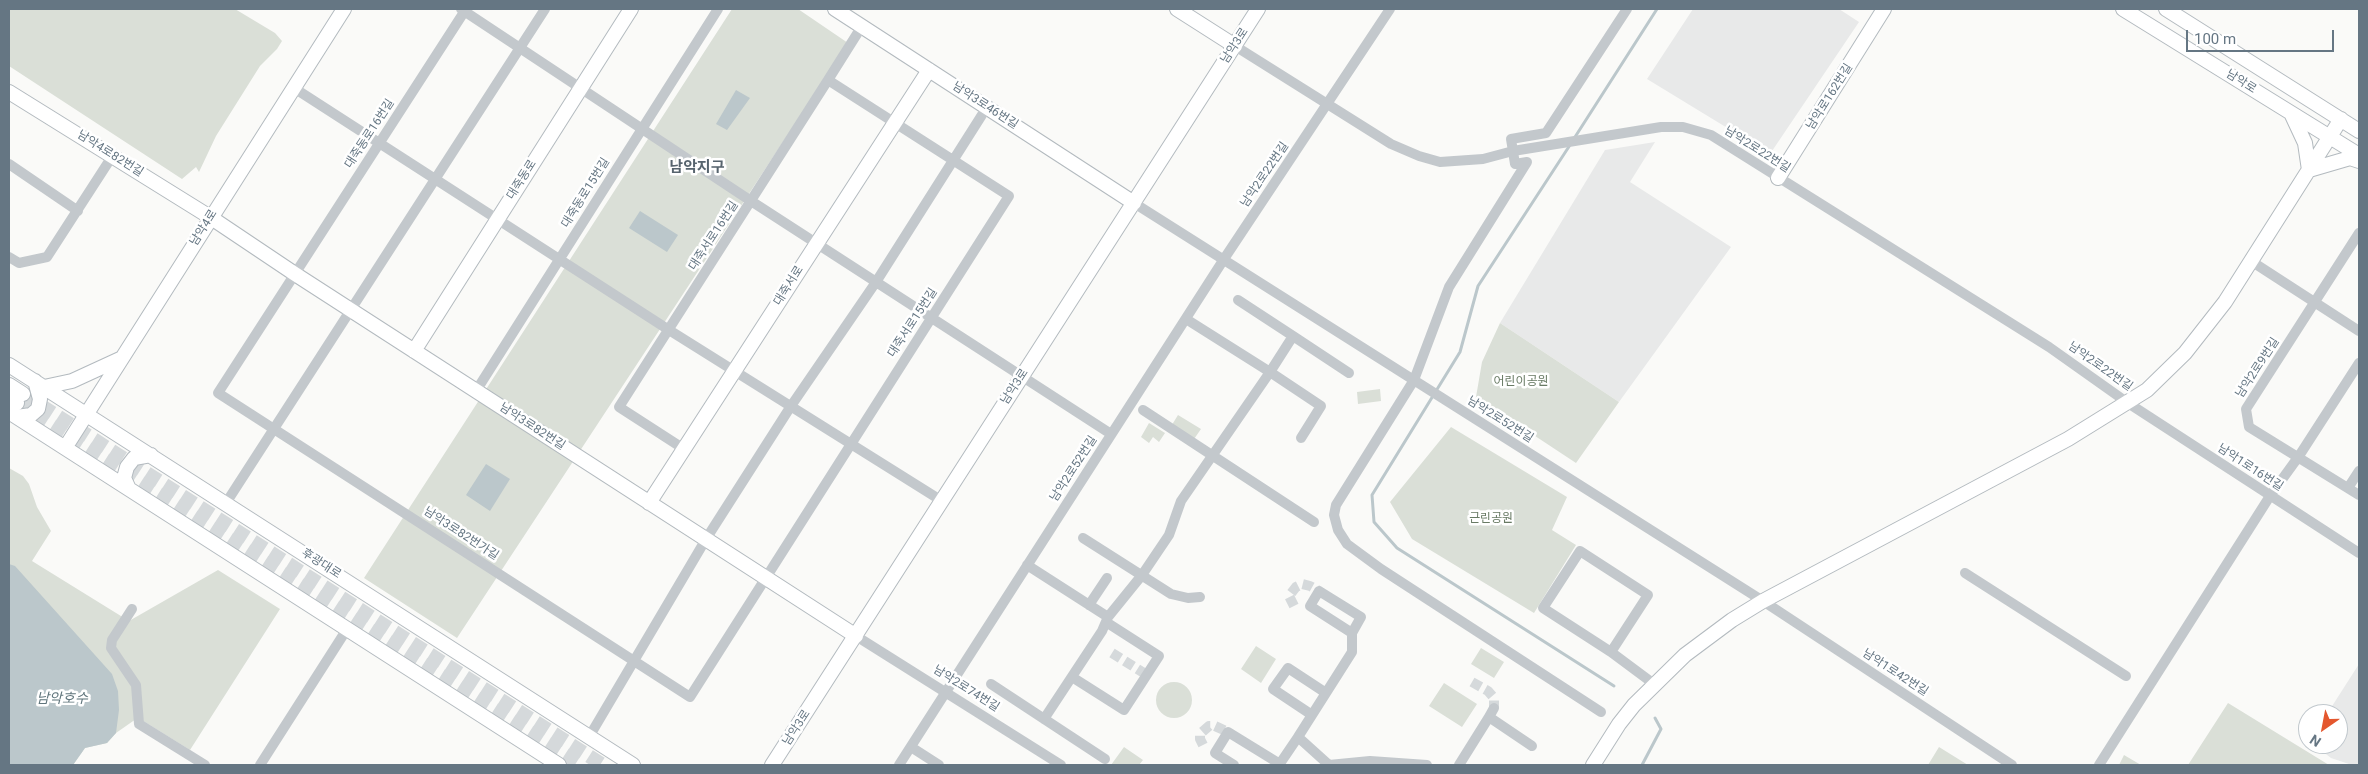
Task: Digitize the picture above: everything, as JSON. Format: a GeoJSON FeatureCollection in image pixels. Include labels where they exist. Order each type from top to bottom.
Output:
{"type":"FeatureCollection","features":[{"type":"Feature","properties":{"kind":"street","name":"남악4로"},"geometry":{"type":"LineString","coordinates":[[66,448],[210,216],[344,9]]}},
{"type":"Feature","properties":{"kind":"street"},"geometry":{"type":"LineString","coordinates":[[464,9],[580,89],[1112,434]]}},
{"type":"Feature","properties":{"kind":"street","name":"대죽동로16번길"},"geometry":{"type":"LineString","coordinates":[[295,274],[464,9]]}},
{"type":"Feature","properties":{"kind":"street"},"geometry":{"type":"LineString","coordinates":[[226,503],[434,178],[545,9]]}},
{"type":"Feature","properties":{"kind":"street","name":"대죽동로"},"geometry":{"type":"LineString","coordinates":[[414,351],[631,9]]}},
{"type":"Feature","properties":{"kind":"street","name":"대죽동로15번길"},"geometry":{"type":"LineString","coordinates":[[476,391],[718,9]]}},
{"type":"Feature","properties":{"kind":"street","name":"남악3로46번길"},"geometry":{"type":"LineString","coordinates":[[835,9],[1134,203]]}},
{"type":"Feature","properties":{"kind":"street"},"geometry":{"type":"LineString","coordinates":[[1177,9],[1235,46]]}},
{"type":"Feature","properties":{"kind":"street","name":"남악3로"},"geometry":{"type":"LineString","coordinates":[[772,765],[1258,9]]}},
{"type":"Feature","properties":{"kind":"street"},"geometry":{"type":"LineString","coordinates":[[1328,105],[1390,9]]}},
{"type":"Feature","properties":{"kind":"street"},"geometry":{"type":"LineString","coordinates":[[1601,712],[1381,569],[1347,544],[1338,530],[1334,515],[1336,505],[1414,380],[1449,286],[1527,162],[1515,164],[1511,140],[1546,133],[1627,9]]}},
{"type":"Feature","properties":{"kind":"street","name":"남악로"},"geometry":{"type":"LineString","coordinates":[[2123,9],[2359,155]]}},
{"type":"Feature","properties":{"kind":"street","name":"남악로"},"geometry":{"type":"LineString","coordinates":[[2166,9],[2359,131]]}},
{"type":"Feature","properties":{"kind":"street","name":"남악로162번길"},"geometry":{"type":"LineString","coordinates":[[1778,178],[1882,12]]}},
{"type":"Feature","properties":{"kind":"street","name":"대죽서로16번길"},"geometry":{"type":"LineString","coordinates":[[684,449],[620,408],[862,26]]}},
{"type":"Feature","properties":{"kind":"street","name":"남악2로22번길"},"geometry":{"type":"LineString","coordinates":[[1235,46],[1391,144],[1419,156],[1440,162],[1483,159],[1513,151],[1661,126],[1698,130],[1722,141],[2049,347],[2128,403]]}},
{"type":"Feature","properties":{"kind":"street","name":"대죽서로"},"geometry":{"type":"LineString","coordinates":[[650,503],[929,70]]}},
{"type":"Feature","properties":{"kind":"street"},"geometry":{"type":"LineString","coordinates":[[828,80],[895,122]]}},
{"type":"Feature","properties":{"kind":"street"},"geometry":{"type":"LineString","coordinates":[[294,88],[669,330],[942,501]]}},
{"type":"Feature","properties":{"kind":"street","name":"남악4로82번길"},"geometry":{"type":"LineString","coordinates":[[9,92],[210,216]]}},
{"type":"Feature","properties":{"kind":"street","name":"남악2로22번길"},"geometry":{"type":"LineString","coordinates":[[1224,259],[1328,105]]}},
{"type":"Feature","properties":{"kind":"street"},"geometry":{"type":"LineString","coordinates":[[589,737],[706,539],[791,406],[876,282],[987,107]]}},
{"type":"Feature","properties":{"kind":"street"},"geometry":{"type":"LineString","coordinates":[[2291,112],[2305,143],[2309,170]]}},
{"type":"Feature","properties":{"kind":"street"},"geometry":{"type":"LineString","coordinates":[[1592,765],[1618,724],[1654,684],[1705,639],[1763,601],[2051,448],[2128,403],[2159,379],[2185,353],[2220,309],[2341,119]]}},
{"type":"Feature","properties":{"kind":"street","name":"대죽서로15번길"},"geometry":{"type":"LineString","coordinates":[[766,578],[1010,196],[895,122]]}},
{"type":"Feature","properties":{"kind":"street"},"geometry":{"type":"LineString","coordinates":[[9,256],[19,263],[47,257],[113,155]]}},
{"type":"Feature","properties":{"kind":"street"},"geometry":{"type":"LineString","coordinates":[[2309,170],[2350,158],[2359,161]]}},
{"type":"Feature","properties":{"kind":"street"},"geometry":{"type":"LineString","coordinates":[[9,164],[78,211]]}},
{"type":"Feature","properties":{"kind":"street","name":"남악2로52번길"},"geometry":{"type":"LineString","coordinates":[[1134,203],[1763,601]]}},
{"type":"Feature","properties":{"kind":"street","name":"남악3로82번길"},"geometry":{"type":"LineString","coordinates":[[210,216],[295,274],[856,636]]}},
{"type":"Feature","properties":{"kind":"street","name":"남악2로9번길"},"geometry":{"type":"LineString","coordinates":[[2359,233],[2246,409],[2250,427],[2359,495]]}},
{"type":"Feature","properties":{"kind":"street","name":"남악2로52번길"},"geometry":{"type":"LineString","coordinates":[[899,765],[1224,259]]}},
{"type":"Feature","properties":{"kind":"street"},"geometry":{"type":"LineString","coordinates":[[2251,261],[2359,331]]}},
{"type":"Feature","properties":{"kind":"street","name":"남악3로82번가길"},"geometry":{"type":"LineString","coordinates":[[295,274],[218,393],[690,697],[766,578]]}},
{"type":"Feature","properties":{"kind":"street"},"geometry":{"type":"LineString","coordinates":[[1238,300],[1350,373]]}},
{"type":"Feature","properties":{"kind":"street"},"geometry":{"type":"LineString","coordinates":[[1186,319],[1321,406],[1301,438]]}},
{"type":"Feature","properties":{"kind":"street"},"geometry":{"type":"LineString","coordinates":[[1044,719],[1107,620],[1142,575],[1169,535],[1181,501],[1293,336]]}},
{"type":"Feature","properties":{"kind":"street"},"geometry":{"type":"LineString","coordinates":[[15,405],[31,415],[38,409],[40,384],[72,381],[122,358]]}},
{"type":"Feature","properties":{"kind":"street"},"geometry":{"type":"LineString","coordinates":[[2098,765],[2270,496],[2299,456],[2359,363]]}},
{"type":"Feature","properties":{"kind":"street","name":"후광대로"},"geometry":{"type":"LineString","coordinates":[[9,365],[633,765]]}},
{"type":"Feature","properties":{"kind":"street"},"geometry":{"type":"LineString","coordinates":[[9,385],[15,405],[66,448],[559,765]]}},
{"type":"Feature","properties":{"kind":"street","name":"남악1로16번길"},"geometry":{"type":"LineString","coordinates":[[2128,403],[2359,553]]}},
{"type":"Feature","properties":{"kind":"street"},"geometry":{"type":"LineString","coordinates":[[1143,410],[1314,522]]}},
{"type":"Feature","properties":{"kind":"street"},"geometry":{"type":"LineString","coordinates":[[129,489],[124,478],[127,467],[134,458],[151,455]]}},
{"type":"Feature","properties":{"kind":"street"},"geometry":{"type":"LineString","coordinates":[[2348,488],[2359,471]]}},
{"type":"Feature","properties":{"kind":"street"},"geometry":{"type":"LineString","coordinates":[[1083,538],[1171,594],[1188,598],[1200,597]]}},
{"type":"Feature","properties":{"kind":"street"},"geometry":{"type":"LineString","coordinates":[[1611,652],[1648,595],[1580,551],[1543,608],[1611,652],[1654,684]]}},
{"type":"Feature","properties":{"kind":"street"},"geometry":{"type":"LineString","coordinates":[[1027,565],[1089,605],[1107,620],[1159,656],[1124,710],[1072,677]]}},
{"type":"Feature","properties":{"kind":"street"},"geometry":{"type":"LineString","coordinates":[[1965,573],[2126,676]]}},
{"type":"Feature","properties":{"kind":"street"},"geometry":{"type":"LineString","coordinates":[[1089,605],[1107,578]]}},
{"type":"Feature","properties":{"kind":"street"},"geometry":{"type":"LineString","coordinates":[[1234,765],[1215,753],[1228,732],[1280,765],[1352,652],[1352,633],[1362,617],[1319,591],[1310,606],[1352,633]]}},
{"type":"Feature","properties":{"kind":"street","name":"남악1로42번길"},"geometry":{"type":"LineString","coordinates":[[1763,601],[2012,765]]}},
{"type":"Feature","properties":{"kind":"street"},"geometry":{"type":"LineString","coordinates":[[132,609],[112,640],[111,648],[136,685],[139,724],[205,765]]}},
{"type":"Feature","properties":{"kind":"street"},"geometry":{"type":"LineString","coordinates":[[260,765],[347,629]]}},
{"type":"Feature","properties":{"kind":"street","name":"남악2로74번길"},"geometry":{"type":"LineString","coordinates":[[856,636],[1062,765]]}},
{"type":"Feature","properties":{"kind":"street"},"geometry":{"type":"LineString","coordinates":[[1312,715],[1273,689],[1288,668],[1326,693]]}},
{"type":"Feature","properties":{"kind":"street"},"geometry":{"type":"LineString","coordinates":[[991,684],[1106,758]]}},
{"type":"Feature","properties":{"kind":"street"},"geometry":{"type":"LineString","coordinates":[[1459,765],[1491,713],[1532,746]]}},
{"type":"Feature","properties":{"kind":"street"},"geometry":{"type":"LineString","coordinates":[[1298,737],[1329,765],[1370,761],[1427,765]]}},
{"type":"Feature","properties":{"kind":"street"},"geometry":{"type":"LineString","coordinates":[[911,747],[939,765]]}},
{"type":"Feature","properties":{"kind":"shaded area"},"geometry":{"type":"Polygon","coordinates":[[[1693,9],[1839,9],[1859,22],[1770,154],[1647,79],[1693,9]]]}},
{"type":"Feature","properties":{"kind":"shaded area"},"geometry":{"type":"Polygon","coordinates":[[[1655,142],[1630,182],[1731,247],[1619,402],[1500,323],[1605,150],[1655,142]]]}},
{"type":"Feature","properties":{"kind":"shaded area"},"geometry":{"type":"Polygon","coordinates":[[[2359,664],[2359,765],[2352,765],[2331,758],[2326,754],[2348,754],[2348,704],[2333,704],[2359,664]]]}},
{"type":"Feature","properties":{"kind":"green space"},"geometry":{"type":"Polygon","coordinates":[[[9,9],[235,9],[275,33],[282,41],[277,49],[260,66],[216,136],[199,172],[196,167],[182,179],[9,66],[9,9]]]}},
{"type":"Feature","properties":{"kind":"green space"},"geometry":{"type":"Polygon","coordinates":[[[732,9],[798,9],[848,43],[457,638],[364,578],[732,9]]]}},
{"type":"Feature","properties":{"kind":"green space","name":"어린이공원"},"geometry":{"type":"Polygon","coordinates":[[[1500,323],[1619,402],[1576,463],[1476,397],[1482,362],[1500,323]]]}},
{"type":"Feature","properties":{"kind":"green space"},"geometry":{"type":"Polygon","coordinates":[[[1380,389],[1381,401],[1358,404],[1357,392],[1380,389]]]}},
{"type":"Feature","properties":{"kind":"green space"},"geometry":{"type":"Polygon","coordinates":[[[1178,415],[1201,429],[1192,442],[1170,428],[1178,415]]]}},
{"type":"Feature","properties":{"kind":"green space"},"geometry":{"type":"Polygon","coordinates":[[[1149,423],[1165,433],[1159,442],[1153,437],[1149,443],[1141,437],[1149,423]]]}},
{"type":"Feature","properties":{"kind":"green space","name":"근린공원"},"geometry":{"type":"Polygon","coordinates":[[[1451,427],[1567,497],[1552,530],[1576,545],[1534,613],[1412,539],[1390,502],[1451,427]]]}},
{"type":"Feature","properties":{"kind":"green space"},"geometry":{"type":"Polygon","coordinates":[[[9,468],[23,476],[29,484],[37,507],[51,531],[32,561],[129,621],[218,570],[280,609],[190,750],[145,722],[136,719],[116,733],[107,743],[85,748],[73,765],[9,765],[9,468]]]}},
{"type":"Feature","properties":{"kind":"green space"},"geometry":{"type":"Polygon","coordinates":[[[1256,646],[1276,659],[1261,683],[1241,669],[1256,646]]]}},
{"type":"Feature","properties":{"kind":"green space"},"geometry":{"type":"Polygon","coordinates":[[[1481,648],[1504,662],[1494,678],[1471,664],[1481,648]]]}},
{"type":"Feature","properties":{"kind":"green space"},"geometry":{"type":"Polygon","coordinates":[[[1174,682],[1181,683],[1187,687],[1191,693],[1191,707],[1187,713],[1181,717],[1174,718],[1167,717],[1161,713],[1157,707],[1156,700],[1157,693],[1161,687],[1167,683],[1174,682]]]}},
{"type":"Feature","properties":{"kind":"green space"},"geometry":{"type":"Polygon","coordinates":[[[1444,683],[1477,704],[1462,727],[1429,706],[1444,683]]]}},
{"type":"Feature","properties":{"kind":"green space"},"geometry":{"type":"Polygon","coordinates":[[[2228,703],[2298,746],[2298,754],[2311,754],[2329,765],[2188,765],[2228,703]]]}},
{"type":"Feature","properties":{"kind":"green space"},"geometry":{"type":"Polygon","coordinates":[[[1124,747],[1143,760],[1139,765],[1111,765],[1124,747]]]}},
{"type":"Feature","properties":{"kind":"green space"},"geometry":{"type":"Polygon","coordinates":[[[1939,747],[1968,765],[1928,765],[1939,747]]]}},
{"type":"Feature","properties":{"kind":"green space"},"geometry":{"type":"Polygon","coordinates":[[[2124,755],[2141,765],[2119,765],[2124,755]]]}},
{"type":"Feature","properties":{"kind":"water"},"geometry":{"type":"Polygon","coordinates":[[[736,90],[750,98],[727,130],[716,124],[736,90]]]}},
{"type":"Feature","properties":{"kind":"water"},"geometry":{"type":"Polygon","coordinates":[[[640,211],[678,235],[667,252],[629,228],[640,211]]]}},
{"type":"Feature","properties":{"kind":"water"},"geometry":{"type":"Polygon","coordinates":[[[486,464],[510,479],[490,511],[466,495],[486,464]]]}},
{"type":"Feature","properties":{"kind":"water","name":"남악호수"},"geometry":{"type":"Polygon","coordinates":[[[9,564],[15,566],[112,674],[118,691],[119,710],[116,733],[107,743],[85,748],[73,765],[9,765],[9,564]]]}},
{"type":"Feature","properties":{"kind":"waterway"},"geometry":{"type":"LineString","coordinates":[[1575,137],[1657,9]]}},
{"type":"Feature","properties":{"kind":"waterway"},"geometry":{"type":"LineString","coordinates":[[1570,145],[1478,286],[1460,352],[1372,495],[1374,522],[1397,548],[1614,686]]}},
{"type":"Feature","properties":{"kind":"waterway"},"geometry":{"type":"LineString","coordinates":[[1642,765],[1661,729],[1655,718]]}},
{"type":"Feature","properties":{"kind":"tunnel"},"geometry":{"type":"LineString","coordinates":[[23,394],[603,765]]}},
{"type":"Feature","properties":{"kind":"tunnel"},"geometry":{"type":"LineString","coordinates":[[17,403],[581,765]]}},
{"type":"Feature","properties":{"kind":"tunnel"},"geometry":{"type":"LineString","coordinates":[[1294,606],[1289,596],[1296,587],[1302,584],[1319,591]]}},
{"type":"Feature","properties":{"kind":"tunnel"},"geometry":{"type":"LineString","coordinates":[[1112,653],[1147,675]]}},
{"type":"Feature","properties":{"kind":"tunnel"},"geometry":{"type":"LineString","coordinates":[[1472,682],[1488,691],[1494,698],[1494,708]]}},
{"type":"Feature","properties":{"kind":"tunnel"},"geometry":{"type":"LineString","coordinates":[[1203,745],[1200,734],[1209,726],[1215,726],[1228,732]]}},
{"type":"Feature","properties":{"kind":"district","name":"남악지구"},"geometry":{"type":"Point","coordinates":[697,168]}}]}
